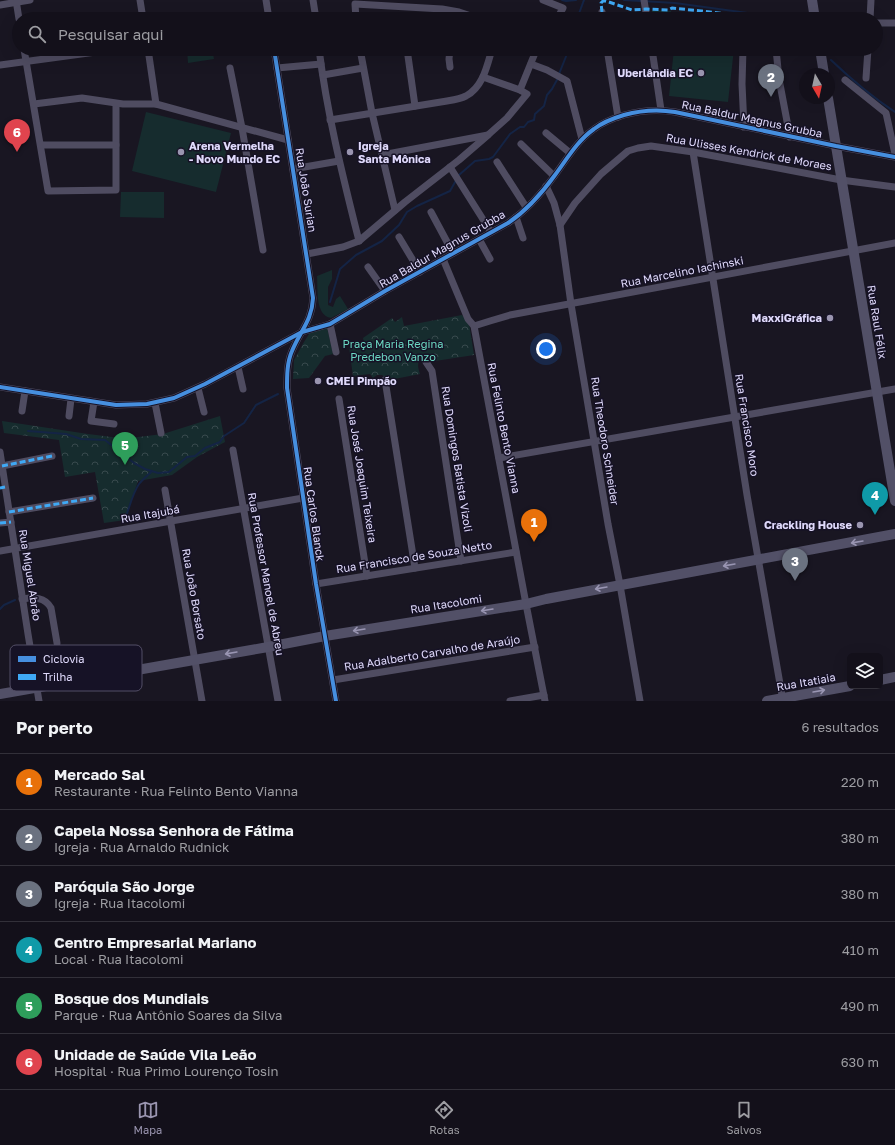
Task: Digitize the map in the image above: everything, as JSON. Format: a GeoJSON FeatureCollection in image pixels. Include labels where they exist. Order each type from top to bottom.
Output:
{"type":"FeatureCollection","features":[{"type":"Feature","properties":{"kind":"main road"},"geometry":{"type":"LineString","coordinates":[[812,0],[814,12]]}},
{"type":"Feature","properties":{"kind":"main road"},"geometry":{"type":"LineString","coordinates":[[820,56],[822,68]]}},
{"type":"Feature","properties":{"kind":"main road","name":"Rua Raul Félix"},"geometry":{"type":"LineString","coordinates":[[829,104],[895,501]]}},
{"type":"Feature","properties":{"kind":"main road","name":"Rua Itacolomi"},"geometry":{"type":"LineString","coordinates":[[142,669],[325,636],[526,604],[895,534]]}},
{"type":"Feature","properties":{"kind":"main road"},"geometry":{"type":"LineString","coordinates":[[883,679],[895,677]]}},
{"type":"Feature","properties":{"kind":"main road","name":"Rua Itatiaia"},"geometry":{"type":"LineString","coordinates":[[767,701],[783,700],[847,687]]}},
{"type":"Feature","properties":{"kind":"main road","name":"Rua Itacolomi"},"geometry":{"type":"LineString","coordinates":[[0,694],[16,691]]}},
{"type":"Feature","properties":{"kind":"street"},"geometry":{"type":"LineString","coordinates":[[0,5],[16,1],[30,0]]}},
{"type":"Feature","properties":{"kind":"street"},"geometry":{"type":"LineString","coordinates":[[140,0],[142,12]]}},
{"type":"Feature","properties":{"kind":"street"},"geometry":{"type":"LineString","coordinates":[[266,0],[268,12]]}},
{"type":"Feature","properties":{"kind":"street"},"geometry":{"type":"LineString","coordinates":[[313,0],[315,12]]}},
{"type":"Feature","properties":{"kind":"street"},"geometry":{"type":"LineString","coordinates":[[543,0],[563,8],[561,12]]}},
{"type":"Feature","properties":{"kind":"street"},"geometry":{"type":"LineString","coordinates":[[870,12],[871,0]]}},
{"type":"Feature","properties":{"kind":"street"},"geometry":{"type":"LineString","coordinates":[[16,1],[18,12]]}},
{"type":"Feature","properties":{"kind":"street"},"geometry":{"type":"LineString","coordinates":[[644,1],[646,12]]}},
{"type":"Feature","properties":{"kind":"street"},"geometry":{"type":"LineString","coordinates":[[356,12],[355,4],[434,8],[446,12]]}},
{"type":"Feature","properties":{"kind":"street"},"geometry":{"type":"LineString","coordinates":[[883,23],[895,23]]}},
{"type":"Feature","properties":{"kind":"street"},"geometry":{"type":"LineString","coordinates":[[25,56],[48,191],[116,190],[116,104]]}},
{"type":"Feature","properties":{"kind":"street"},"geometry":{"type":"LineString","coordinates":[[0,65],[64,56]]}},
{"type":"Feature","properties":{"kind":"street"},"geometry":{"type":"LineString","coordinates":[[149,56],[156,104]]}},
{"type":"Feature","properties":{"kind":"street","name":"Rua João Surian"},"geometry":{"type":"LineString","coordinates":[[275,56],[313,298],[311,314],[302,332]]}},
{"type":"Feature","properties":{"kind":"street"},"geometry":{"type":"LineString","coordinates":[[320,56],[330,120],[359,240]]}},
{"type":"Feature","properties":{"kind":"street"},"geometry":{"type":"LineString","coordinates":[[361,56],[372,113],[395,210]]}},
{"type":"Feature","properties":{"kind":"street"},"geometry":{"type":"LineString","coordinates":[[408,56],[415,106]]}},
{"type":"Feature","properties":{"kind":"street"},"geometry":{"type":"LineString","coordinates":[[449,56],[450,67]]}},
{"type":"Feature","properties":{"kind":"street"},"geometry":{"type":"LineString","coordinates":[[330,120],[456,99],[466,96],[475,89],[483,77],[490,56]]}},
{"type":"Feature","properties":{"kind":"street"},"geometry":{"type":"LineString","coordinates":[[520,90],[534,56]]}},
{"type":"Feature","properties":{"kind":"street"},"geometry":{"type":"LineString","coordinates":[[608,56],[618,117]]}},
{"type":"Feature","properties":{"kind":"street"},"geometry":{"type":"LineString","coordinates":[[653,56],[661,110]]}},
{"type":"Feature","properties":{"kind":"street"},"geometry":{"type":"LineString","coordinates":[[743,56],[742,84],[744,127]]}},
{"type":"Feature","properties":{"kind":"street"},"geometry":{"type":"LineString","coordinates":[[777,56],[779,79],[790,137]]}},
{"type":"Feature","properties":{"kind":"street"},"geometry":{"type":"LineString","coordinates":[[866,78],[868,56]]}},
{"type":"Feature","properties":{"kind":"street"},"geometry":{"type":"LineString","coordinates":[[277,68],[321,64]]}},
{"type":"Feature","properties":{"kind":"street"},"geometry":{"type":"LineString","coordinates":[[531,64],[547,70],[561,78],[582,139]]}},
{"type":"Feature","properties":{"kind":"street"},"geometry":{"type":"LineString","coordinates":[[230,68],[263,250]]}},
{"type":"Feature","properties":{"kind":"street"},"geometry":{"type":"LineString","coordinates":[[323,75],[363,68]]}},
{"type":"Feature","properties":{"kind":"street"},"geometry":{"type":"LineString","coordinates":[[307,254],[348,246],[359,240],[488,135],[507,118],[527,94],[520,90],[483,77]]}},
{"type":"Feature","properties":{"kind":"street"},"geometry":{"type":"LineString","coordinates":[[845,80],[886,112],[895,156]]}},
{"type":"Feature","properties":{"kind":"street"},"geometry":{"type":"LineString","coordinates":[[34,104],[82,98],[116,104],[156,104],[288,140]]}},
{"type":"Feature","properties":{"kind":"street","name":"Rua Baldur Magnus Grubba"},"geometry":{"type":"LineString","coordinates":[[0,387],[71,399],[132,405],[156,403],[174,398],[198,388],[302,332],[330,324],[516,217],[546,186],[582,139],[599,126],[618,117],[643,110],[661,110],[683,114],[790,137],[895,156]]}},
{"type":"Feature","properties":{"kind":"street"},"geometry":{"type":"LineString","coordinates":[[546,133],[570,153]]}},
{"type":"Feature","properties":{"kind":"street"},"geometry":{"type":"LineString","coordinates":[[382,155],[488,135]]}},
{"type":"Feature","properties":{"kind":"street"},"geometry":{"type":"LineString","coordinates":[[521,144],[554,176]]}},
{"type":"Feature","properties":{"kind":"street"},"geometry":{"type":"LineString","coordinates":[[41,145],[116,145]]}},
{"type":"Feature","properties":{"kind":"street","name":"Rua Ulisses Kendrick de Moraes"},"geometry":{"type":"LineString","coordinates":[[560,225],[575,203],[601,174],[628,151],[651,146],[693,152],[842,180],[895,187]]}},
{"type":"Feature","properties":{"kind":"street","name":"Rua Francisco Moro"},"geometry":{"type":"LineString","coordinates":[[693,152],[758,560],[783,700]]}},
{"type":"Feature","properties":{"kind":"street"},"geometry":{"type":"LineString","coordinates":[[293,169],[339,161]]}},
{"type":"Feature","properties":{"kind":"street"},"geometry":{"type":"LineString","coordinates":[[497,162],[526,207]]}},
{"type":"Feature","properties":{"kind":"street"},"geometry":{"type":"LineString","coordinates":[[450,167],[491,232]]}},
{"type":"Feature","properties":{"kind":"street","name":"Rua Theodoro Schneider"},"geometry":{"type":"LineString","coordinates":[[546,186],[554,203],[560,225],[571,304],[594,441],[640,701]]}},
{"type":"Feature","properties":{"kind":"street"},"geometry":{"type":"LineString","coordinates":[[431,212],[453,253]]}},
{"type":"Feature","properties":{"kind":"street"},"geometry":{"type":"LineString","coordinates":[[516,217],[523,238]]}},
{"type":"Feature","properties":{"kind":"street"},"geometry":{"type":"LineString","coordinates":[[399,237],[420,272]]}},
{"type":"Feature","properties":{"kind":"street"},"geometry":{"type":"LineString","coordinates":[[479,239],[490,259]]}},
{"type":"Feature","properties":{"kind":"street","name":"Rua Marcelino Iachinski"},"geometry":{"type":"LineString","coordinates":[[474,326],[498,318],[895,243]]}},
{"type":"Feature","properties":{"kind":"street","name":"Rua Felinto Bento Vianna"},"geometry":{"type":"LineString","coordinates":[[443,259],[468,319],[474,326],[545,698]]}},
{"type":"Feature","properties":{"kind":"street"},"geometry":{"type":"LineString","coordinates":[[368,267],[385,291]]}},
{"type":"Feature","properties":{"kind":"street"},"geometry":{"type":"LineString","coordinates":[[330,324],[336,352]]}},
{"type":"Feature","properties":{"kind":"street","name":"Rua Carlos Blanck"},"geometry":{"type":"LineString","coordinates":[[302,332],[291,352],[287,383],[288,399],[316,584],[336,701]]}},
{"type":"Feature","properties":{"kind":"street","name":"Rua Domingos Batista Vizoli"},"geometry":{"type":"LineString","coordinates":[[426,362],[432,371],[461,561]]}},
{"type":"Feature","properties":{"kind":"street"},"geometry":{"type":"LineString","coordinates":[[238,367],[243,389]]}},
{"type":"Feature","properties":{"kind":"street"},"geometry":{"type":"LineString","coordinates":[[385,380],[415,568]]}},
{"type":"Feature","properties":{"kind":"street"},"geometry":{"type":"LineString","coordinates":[[198,388],[204,412]]}},
{"type":"Feature","properties":{"kind":"street"},"geometry":{"type":"LineString","coordinates":[[499,458],[895,389]]}},
{"type":"Feature","properties":{"kind":"street"},"geometry":{"type":"LineString","coordinates":[[22,411],[25,391]]}},
{"type":"Feature","properties":{"kind":"street"},"geometry":{"type":"LineString","coordinates":[[69,416],[71,399]]}},
{"type":"Feature","properties":{"kind":"street","name":"Rua José Joaquim Teixeira"},"geometry":{"type":"LineString","coordinates":[[339,399],[367,576]]}},
{"type":"Feature","properties":{"kind":"street"},"geometry":{"type":"LineString","coordinates":[[94,402],[91,421],[114,424]]}},
{"type":"Feature","properties":{"kind":"street"},"geometry":{"type":"LineString","coordinates":[[156,403],[161,433]]}},
{"type":"Feature","properties":{"kind":"street","name":"Rua Professor Manoel de Abreu"},"geometry":{"type":"LineString","coordinates":[[233,450],[278,701]]}},
{"type":"Feature","properties":{"kind":"street","name":"Rua Miguel Abrão"},"geometry":{"type":"LineString","coordinates":[[0,452],[3,487],[11,522],[30,645]]}},
{"type":"Feature","properties":{"kind":"street"},"geometry":{"type":"LineString","coordinates":[[2,466],[52,456]]}},
{"type":"Feature","properties":{"kind":"street","name":"Rua João Borsato"},"geometry":{"type":"LineString","coordinates":[[165,490],[202,701]]}},
{"type":"Feature","properties":{"kind":"street"},"geometry":{"type":"LineString","coordinates":[[9,512],[94,498]]}},
{"type":"Feature","properties":{"kind":"street","name":"Rua Itajubá"},"geometry":{"type":"LineString","coordinates":[[0,551],[303,498]]}},
{"type":"Feature","properties":{"kind":"street"},"geometry":{"type":"LineString","coordinates":[[0,523],[11,522]]}},
{"type":"Feature","properties":{"kind":"street","name":"Rua Francisco de Souza Netto"},"geometry":{"type":"LineString","coordinates":[[316,584],[516,552]]}},
{"type":"Feature","properties":{"kind":"street"},"geometry":{"type":"LineString","coordinates":[[22,598],[30,597],[42,599],[49,604],[57,643]]}},
{"type":"Feature","properties":{"kind":"street","name":"Rua Adalberto Carvalho de Araújo"},"geometry":{"type":"LineString","coordinates":[[333,680],[535,647]]}},
{"type":"Feature","properties":{"kind":"street","name":"Rua Miguel Abrão"},"geometry":{"type":"LineString","coordinates":[[38,691],[40,701]]}},
{"type":"Feature","properties":{"kind":"street"},"geometry":{"type":"LineString","coordinates":[[510,701],[545,698]]}},
{"type":"Feature","properties":{"kind":"green space"},"geometry":{"type":"Polygon","coordinates":[[[652,10],[671,11],[671,12],[652,12],[652,10]]]}},
{"type":"Feature","properties":{"kind":"green space"},"geometry":{"type":"Polygon","coordinates":[[[188,56],[213,56],[214,59],[188,63],[188,56]]]}},
{"type":"Feature","properties":{"kind":"green space","name":"Uberlândia EC"},"geometry":{"type":"Polygon","coordinates":[[[673,56],[733,56],[728,102],[669,96],[673,56]]]}},
{"type":"Feature","properties":{"kind":"green space","name":"Arena Vermelha - Novo Mundo EC"},"geometry":{"type":"Polygon","coordinates":[[[146,112],[231,133],[216,192],[132,171],[146,112]]]}},
{"type":"Feature","properties":{"kind":"green space"},"geometry":{"type":"Polygon","coordinates":[[[121,192],[164,192],[164,218],[120,217],[121,192]]]}},
{"type":"Feature","properties":{"kind":"green space"},"geometry":{"type":"Polygon","coordinates":[[[332,270],[332,279],[328,287],[328,305],[333,307],[336,299],[340,296],[348,309],[331,318],[322,312],[318,301],[317,276],[332,270]]]}},
{"type":"Feature","properties":{"kind":"green space","name":"Praça Maria Regina Predebon Vanzo"},"geometry":{"type":"Polygon","coordinates":[[[462,315],[469,323],[474,355],[435,361],[430,358],[422,358],[418,364],[420,374],[389,380],[382,375],[377,375],[373,378],[370,374],[353,376],[349,347],[364,342],[363,338],[392,318],[395,322],[402,317],[404,326],[462,315]]]}},
{"type":"Feature","properties":{"kind":"green space"},"geometry":{"type":"Polygon","coordinates":[[[327,327],[333,354],[325,356],[309,378],[293,379],[294,360],[311,331],[327,327]]]}},
{"type":"Feature","properties":{"kind":"green space"},"geometry":{"type":"Polygon","coordinates":[[[220,416],[225,442],[197,457],[172,475],[138,481],[125,520],[104,523],[95,472],[65,477],[59,440],[4,433],[2,421],[120,438],[163,434],[220,416]]]}},
{"type":"Feature","properties":{"kind":"waterway"},"geometry":{"type":"LineString","coordinates":[[562,0],[576,0]]}},
{"type":"Feature","properties":{"kind":"waterway"},"geometry":{"type":"LineString","coordinates":[[580,12],[584,0]]}},
{"type":"Feature","properties":{"kind":"waterway"},"geometry":{"type":"LineString","coordinates":[[624,0],[675,3],[741,12]]}},
{"type":"Feature","properties":{"kind":"waterway"},"geometry":{"type":"LineString","coordinates":[[559,74],[566,56]]}},
{"type":"Feature","properties":{"kind":"waterway"},"geometry":{"type":"LineString","coordinates":[[831,60],[862,88],[895,112]]}},
{"type":"Feature","properties":{"kind":"waterway"},"geometry":{"type":"LineString","coordinates":[[330,302],[340,269],[356,255],[382,241],[399,225],[407,212],[450,191],[459,175],[475,161],[493,157],[510,134],[520,127],[524,127],[528,122],[534,120],[535,114],[544,106],[547,95],[558,78]]}},
{"type":"Feature","properties":{"kind":"waterway"},"geometry":{"type":"LineString","coordinates":[[28,431],[66,434],[81,439],[105,440],[134,463],[145,469],[158,473],[169,472],[187,457],[195,456],[205,448],[220,442],[224,436],[244,423],[256,405],[278,394]]}},
{"type":"Feature","properties":{"kind":"waterway"},"geometry":{"type":"LineString","coordinates":[[124,521],[132,497],[140,482],[151,472]]}},
{"type":"Feature","properties":{"kind":"waterway"},"geometry":{"type":"LineString","coordinates":[[0,609],[4,605],[15,600]]}},
{"type":"Feature","properties":{"kind":"marked path"},"geometry":{"type":"LineString","coordinates":[[602,12],[601,3],[603,1],[632,10],[668,10],[672,8],[710,12]]}},
{"type":"Feature","properties":{"kind":"marked path"},"geometry":{"type":"LineString","coordinates":[[2,466],[52,456]]}},
{"type":"Feature","properties":{"kind":"marked path"},"geometry":{"type":"LineString","coordinates":[[0,488],[5,487]]}},
{"type":"Feature","properties":{"kind":"marked path"},"geometry":{"type":"LineString","coordinates":[[9,512],[93,498]]}},
{"type":"Feature","properties":{"kind":"marked path"},"geometry":{"type":"LineString","coordinates":[[0,523],[11,522]]}},
{"type":"Feature","properties":{"kind":"cycle path"},"geometry":{"type":"LineString","coordinates":[[275,56],[313,298],[308,320],[290,355],[287,388],[316,584],[336,701]]}},
{"type":"Feature","properties":{"kind":"cycle path"},"geometry":{"type":"LineString","coordinates":[[0,387],[116,405],[147,404],[174,398],[205,384],[302,332],[330,324],[385,291],[508,223],[521,213],[539,195],[582,139],[605,122],[624,115],[650,110],[675,112],[895,157]]}},
{"type":"Feature","properties":{"kind":"place","name":"Uberlândia EC"},"geometry":{"type":"Point","coordinates":[701,73]}},
{"type":"Feature","properties":{"kind":"place","name":"Capela Nossa Senhora de Fátima"},"geometry":{"type":"Point","coordinates":[771,97]}},
{"type":"Feature","properties":{"kind":"place","name":"Unidade de Saúde Vila Leão"},"geometry":{"type":"Point","coordinates":[17,152]}},
{"type":"Feature","properties":{"kind":"place","name":"Arena Vermelha - Novo Mundo EC"},"geometry":{"type":"Point","coordinates":[181,152]}},
{"type":"Feature","properties":{"kind":"place","name":"Igreja Santa Mônica"},"geometry":{"type":"Point","coordinates":[350,152]}},
{"type":"Feature","properties":{"kind":"place","name":"MaxxiGráfica"},"geometry":{"type":"Point","coordinates":[830,318]}},
{"type":"Feature","properties":{"kind":"place","name":"CMEI Pimpão"},"geometry":{"type":"Point","coordinates":[318,381]}},
{"type":"Feature","properties":{"kind":"place","name":"Bosque dos Mundiais"},"geometry":{"type":"Point","coordinates":[125,465]}},
{"type":"Feature","properties":{"kind":"place","name":"Centro Empresarial Mariano"},"geometry":{"type":"Point","coordinates":[875,515]}},
{"type":"Feature","properties":{"kind":"place","name":"Crackling House"},"geometry":{"type":"Point","coordinates":[860,525]}},
{"type":"Feature","properties":{"kind":"place","name":"Mercado Sal"},"geometry":{"type":"Point","coordinates":[534,542]}},
{"type":"Feature","properties":{"kind":"place","name":"Paróquia São Jorge"},"geometry":{"type":"Point","coordinates":[795,581]}}]}
